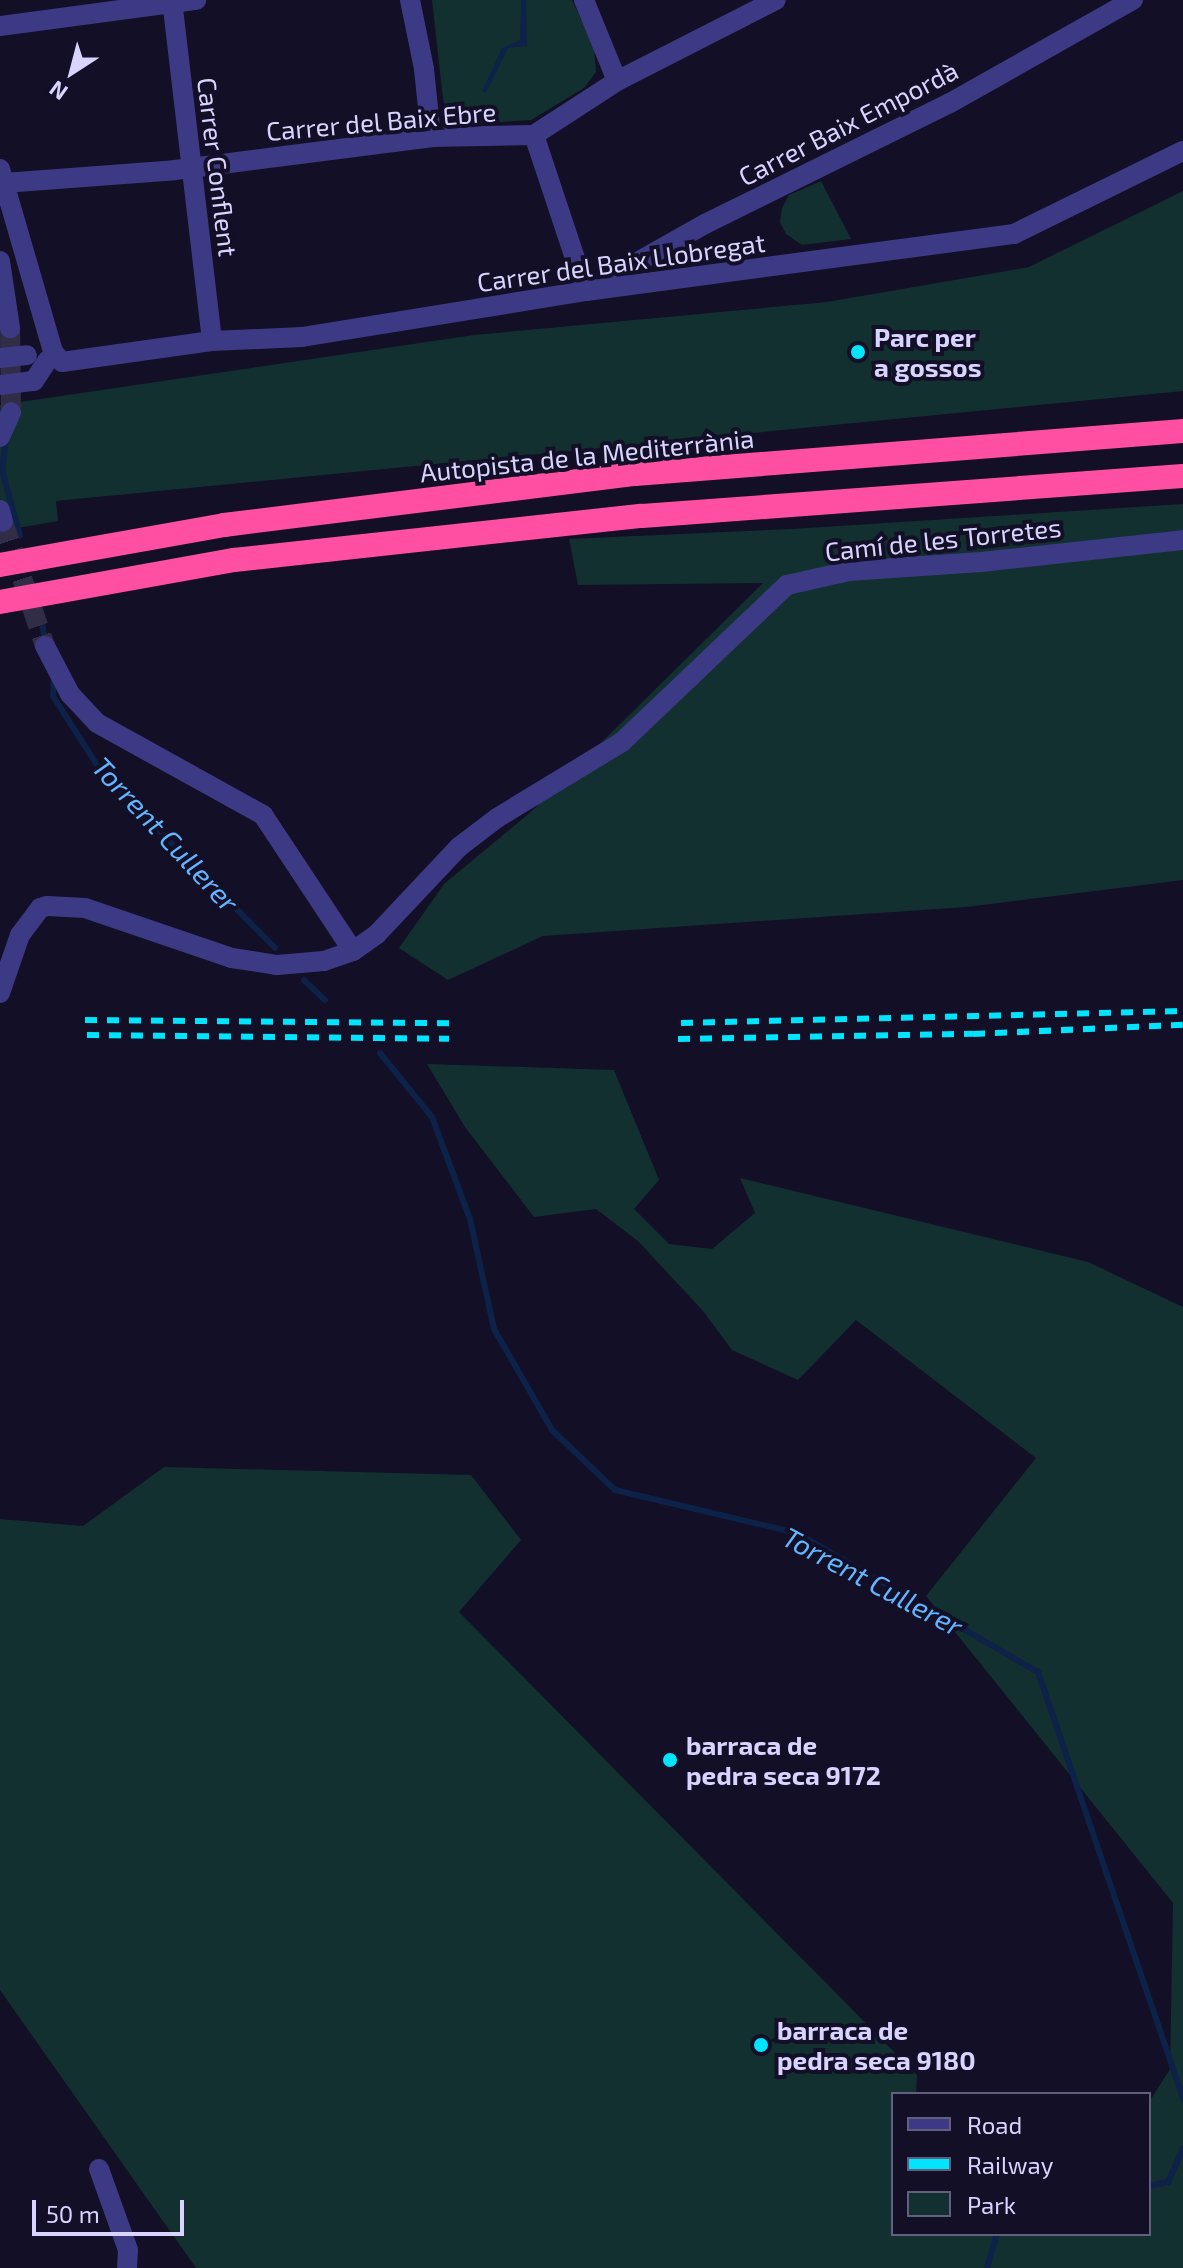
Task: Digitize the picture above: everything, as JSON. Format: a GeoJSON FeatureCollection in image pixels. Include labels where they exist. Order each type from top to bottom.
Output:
{"type":"FeatureCollection","features":[{"type":"Feature","properties":{"kind":"highway","name":"Autopista de la Mediterrània"},"geometry":{"type":"LineString","coordinates":[[0,565],[224,525],[635,474],[1183,431]]}},
{"type":"Feature","properties":{"kind":"highway"},"geometry":{"type":"LineString","coordinates":[[0,602],[234,560],[642,516],[1183,476]]}},
{"type":"Feature","properties":{"kind":"street"},"geometry":{"type":"LineString","coordinates":[[0,26],[196,0]]}},
{"type":"Feature","properties":{"kind":"street"},"geometry":{"type":"LineString","coordinates":[[410,0],[424,69],[431,137]]}},
{"type":"Feature","properties":{"kind":"street"},"geometry":{"type":"LineString","coordinates":[[584,0],[617,81]]}},
{"type":"Feature","properties":{"kind":"street","name":"Carrer del Baix Ebre"},"geometry":{"type":"LineString","coordinates":[[2,176],[192,166],[431,137],[534,135],[617,81],[776,0]]}},
{"type":"Feature","properties":{"kind":"street","name":"Carrer Baix Empordà"},"geometry":{"type":"LineString","coordinates":[[586,291],[705,224],[950,103],[1133,0]]}},
{"type":"Feature","properties":{"kind":"street","name":"Carrer Conflent"},"geometry":{"type":"LineString","coordinates":[[172,1],[212,341]]}},
{"type":"Feature","properties":{"kind":"street"},"geometry":{"type":"LineString","coordinates":[[534,135],[586,291]]}},
{"type":"Feature","properties":{"kind":"street","name":"Carrer del Baix Llobregat"},"geometry":{"type":"LineString","coordinates":[[0,358],[27,355],[54,358],[212,341],[302,337],[586,291],[1014,234],[1183,151]]}},
{"type":"Feature","properties":{"kind":"street"},"geometry":{"type":"LineString","coordinates":[[0,385],[34,381],[54,358],[6,219],[2,176]]}},
{"type":"Feature","properties":{"kind":"street"},"geometry":{"type":"LineString","coordinates":[[0,261],[10,328]]}},
{"type":"Feature","properties":{"kind":"street"},"geometry":{"type":"LineString","coordinates":[[0,437],[11,412]]}},
{"type":"Feature","properties":{"kind":"street","name":"Camí de les Torretes"},"geometry":{"type":"LineString","coordinates":[[0,993],[20,935],[40,908],[47,906],[85,908],[232,958],[277,965],[324,961],[353,951],[377,934],[459,847],[497,818],[622,742],[787,585],[849,571],[981,562],[1183,540]]}},
{"type":"Feature","properties":{"kind":"street"},"geometry":{"type":"LineString","coordinates":[[45,646],[70,694],[97,723],[263,815],[353,951]]}},
{"type":"Feature","properties":{"kind":"street"},"geometry":{"type":"LineString","coordinates":[[99,2169],[128,2250],[127,2268]]}},
{"type":"Feature","properties":{"kind":"green space"},"geometry":{"type":"Polygon","coordinates":[[[432,0],[572,0],[594,47],[596,72],[584,88],[531,120],[472,124],[450,117],[443,99],[432,0]]]}},
{"type":"Feature","properties":{"kind":"green space"},"geometry":{"type":"Polygon","coordinates":[[[821,181],[851,239],[802,245],[786,234],[780,222],[782,208],[789,195],[821,181]]]}},
{"type":"Feature","properties":{"kind":"green space"},"geometry":{"type":"Polygon","coordinates":[[[1183,191],[1183,391],[56,501],[58,521],[0,531],[0,405],[474,335],[827,302],[1029,267],[1183,191]]]}},
{"type":"Feature","properties":{"kind":"green space"},"geometry":{"type":"Polygon","coordinates":[[[1183,504],[1183,880],[966,907],[543,936],[448,980],[399,948],[444,884],[532,811],[763,583],[578,585],[569,539],[792,529],[1183,504]]]}},
{"type":"Feature","properties":{"kind":"green space"},"geometry":{"type":"Polygon","coordinates":[[[427,1064],[614,1070],[659,1180],[634,1209],[669,1244],[712,1249],[755,1213],[740,1178],[1088,1262],[1183,1307],[1183,2268],[196,2268],[0,1990],[0,1519],[83,1526],[164,1467],[471,1475],[521,1540],[459,1612],[917,2075],[916,2092],[891,2092],[891,2236],[1151,2236],[1151,2099],[1170,2069],[1173,1903],[926,1596],[1036,1458],[856,1320],[798,1380],[732,1350],[703,1311],[638,1241],[596,1209],[534,1217],[465,1127],[427,1064]]]}},
{"type":"Feature","properties":{"kind":"water"},"geometry":{"type":"Polygon","coordinates":[[[521,0],[526,0],[527,46],[508,48],[486,93],[482,91],[502,48],[520,40],[521,0]]]}},
{"type":"Feature","properties":{"kind":"waterway","name":"Torrent Cullerer"},"geometry":{"type":"LineString","coordinates":[[0,336],[9,408]]}},
{"type":"Feature","properties":{"kind":"waterway","name":"Torrent Cullerer"},"geometry":{"type":"LineString","coordinates":[[6,439],[2,470],[20,536]]}},
{"type":"Feature","properties":{"kind":"waterway","name":"Torrent Cullerer"},"geometry":{"type":"LineString","coordinates":[[42,621],[45,643]]}},
{"type":"Feature","properties":{"kind":"waterway","name":"Torrent Cullerer"},"geometry":{"type":"LineString","coordinates":[[54,677],[53,696],[102,773],[275,948]]}},
{"type":"Feature","properties":{"kind":"waterway","name":"Torrent Cullerer"},"geometry":{"type":"LineString","coordinates":[[304,980],[325,1000]]}},
{"type":"Feature","properties":{"kind":"waterway","name":"Torrent Cullerer"},"geometry":{"type":"LineString","coordinates":[[380,1053],[432,1117],[470,1219],[494,1329],[552,1430],[615,1490],[797,1533],[1038,1672],[1183,2099]]}},
{"type":"Feature","properties":{"kind":"waterway"},"geometry":{"type":"LineString","coordinates":[[1151,2186],[1168,2182],[1183,2149]]}},
{"type":"Feature","properties":{"kind":"waterway"},"geometry":{"type":"LineString","coordinates":[[987,2268],[996,2236]]}},
{"type":"Feature","properties":{"kind":"tunnel"},"geometry":{"type":"LineString","coordinates":[[10,328],[11,412]]}},
{"type":"Feature","properties":{"kind":"tunnel"},"geometry":{"type":"LineString","coordinates":[[3,522],[45,646]]}},
{"type":"Feature","properties":{"kind":"railway"},"geometry":{"type":"LineString","coordinates":[[681,1023],[1183,1011]]}},
{"type":"Feature","properties":{"kind":"railway"},"geometry":{"type":"LineString","coordinates":[[85,1020],[453,1023]]}},
{"type":"Feature","properties":{"kind":"railway"},"geometry":{"type":"LineString","coordinates":[[678,1039],[973,1034],[1183,1025]]}},
{"type":"Feature","properties":{"kind":"railway"},"geometry":{"type":"LineString","coordinates":[[87,1035],[449,1039]]}},
{"type":"Feature","properties":{"kind":"place","name":"Parc per a gossos"},"geometry":{"type":"Point","coordinates":[858,352]}},
{"type":"Feature","properties":{"kind":"place","name":"barraca de pedra seca 9172"},"geometry":{"type":"Point","coordinates":[670,1760]}},
{"type":"Feature","properties":{"kind":"place","name":"barraca de pedra seca 9180"},"geometry":{"type":"Point","coordinates":[761,2045]}}]}
